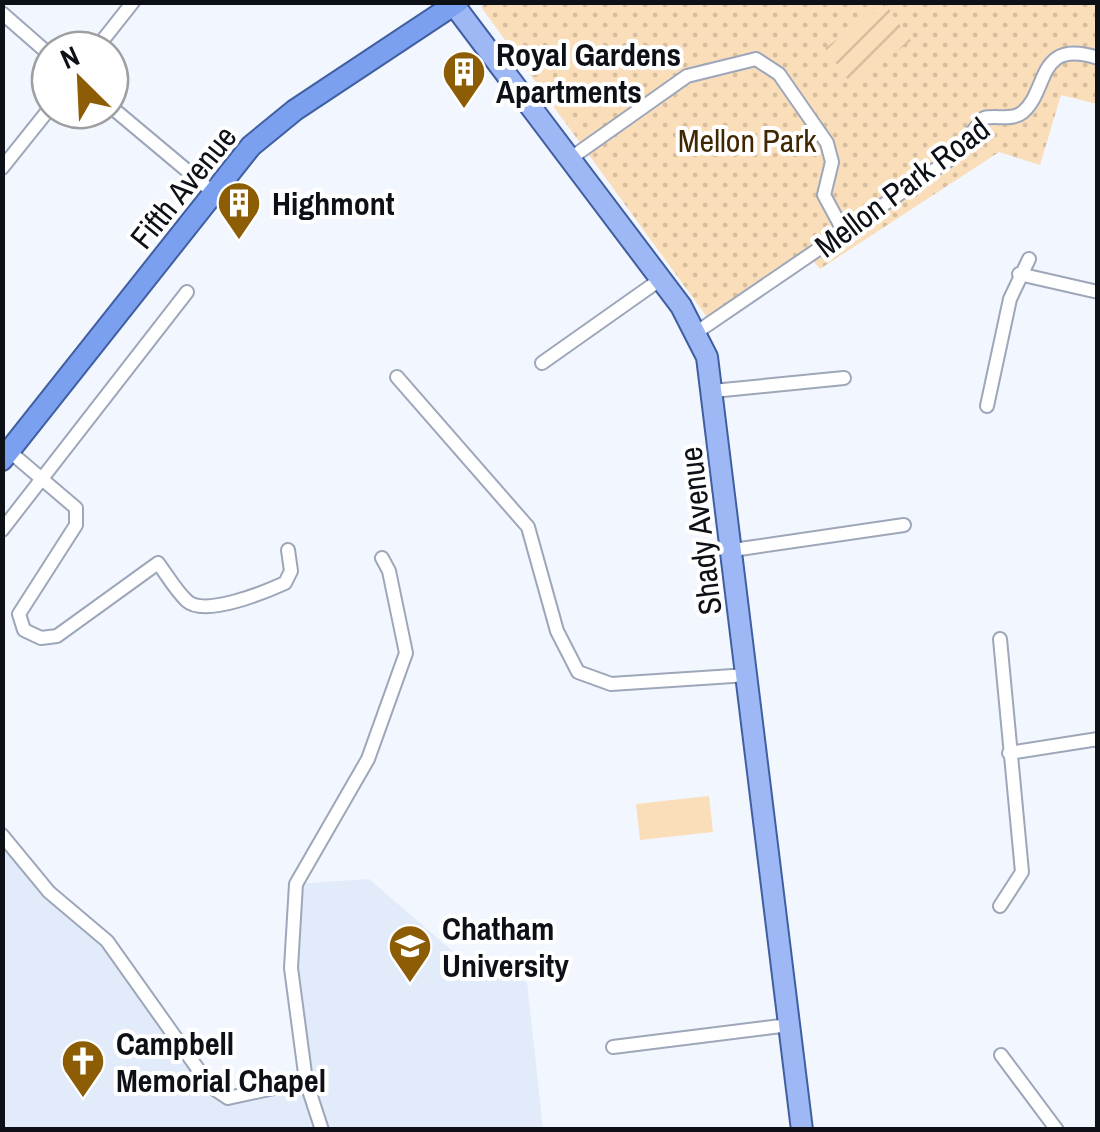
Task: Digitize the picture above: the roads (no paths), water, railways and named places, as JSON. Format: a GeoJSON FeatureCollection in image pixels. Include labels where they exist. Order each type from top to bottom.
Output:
{"type":"FeatureCollection","features":[{"type":"Feature","properties":{"kind":"highway","name":"Fifth Avenue"},"geometry":{"type":"LineString","coordinates":[[6,456],[250,146],[456,4]]}},
{"type":"Feature","properties":{"kind":"main road","name":"Shady Avenue"},"geometry":{"type":"LineString","coordinates":[[456,4],[697,332],[713,391],[802,1130]]}},
{"type":"Feature","properties":{"kind":"street"},"geometry":{"type":"LineString","coordinates":[[111,30],[133,2]]}},
{"type":"Feature","properties":{"kind":"street"},"geometry":{"type":"LineString","coordinates":[[2,13],[30,37]]}},
{"type":"Feature","properties":{"kind":"street","name":"Mellon Park Road"},"geometry":{"type":"LineString","coordinates":[[697,332],[949,160],[984,118],[1013,117],[1023,112],[1044,71],[1056,60],[1080,54],[1098,58]]}},
{"type":"Feature","properties":{"kind":"street"},"geometry":{"type":"LineString","coordinates":[[571,158],[687,76],[738,60],[763,60],[780,74],[827,143],[832,162],[824,196],[844,232]]}},
{"type":"Feature","properties":{"kind":"street"},"geometry":{"type":"LineString","coordinates":[[130,123],[214,194]]}},
{"type":"Feature","properties":{"kind":"street"},"geometry":{"type":"LineString","coordinates":[[2,168],[32,130]]}},
{"type":"Feature","properties":{"kind":"street"},"geometry":{"type":"LineString","coordinates":[[988,406],[1019,274],[1029,259]]}},
{"type":"Feature","properties":{"kind":"street"},"geometry":{"type":"LineString","coordinates":[[1019,274],[1098,292]]}},
{"type":"Feature","properties":{"kind":"street"},"geometry":{"type":"LineString","coordinates":[[542,363],[661,278]]}},
{"type":"Feature","properties":{"kind":"street"},"geometry":{"type":"LineString","coordinates":[[2,530],[187,292]]}},
{"type":"Feature","properties":{"kind":"street"},"geometry":{"type":"LineString","coordinates":[[396,377],[528,527],[557,631],[578,672],[611,684],[748,676]]}},
{"type":"Feature","properties":{"kind":"street"},"geometry":{"type":"LineString","coordinates":[[713,391],[844,378]]}},
{"type":"Feature","properties":{"kind":"street"},"geometry":{"type":"LineString","coordinates":[[6,456],[42,479],[76,508],[76,524],[18,614],[24,630],[41,638],[56,636],[158,563],[189,603],[202,608],[261,594],[286,583],[291,571],[288,550]]}},
{"type":"Feature","properties":{"kind":"street"},"geometry":{"type":"LineString","coordinates":[[733,550],[904,525]]}},
{"type":"Feature","properties":{"kind":"street"},"geometry":{"type":"LineString","coordinates":[[322,1130],[306,1081],[291,968],[296,884],[368,759],[406,653],[389,572],[382,558]]}},
{"type":"Feature","properties":{"kind":"street"},"geometry":{"type":"LineString","coordinates":[[1000,640],[1022,872],[1000,906]]}},
{"type":"Feature","properties":{"kind":"street"},"geometry":{"type":"LineString","coordinates":[[1009,753],[1098,739]]}},
{"type":"Feature","properties":{"kind":"street"},"geometry":{"type":"LineString","coordinates":[[2,835],[49,892],[107,941],[210,1086],[228,1098],[306,1081]]}},
{"type":"Feature","properties":{"kind":"street"},"geometry":{"type":"LineString","coordinates":[[613,1047],[789,1026]]}},
{"type":"Feature","properties":{"kind":"street"},"geometry":{"type":"LineString","coordinates":[[1001,1055],[1058,1130]]}},
{"type":"Feature","properties":{"kind":"place","name":"Royal Gardens Apartments"},"geometry":{"type":"Point","coordinates":[464,110]}},
{"type":"Feature","properties":{"kind":"place","name":"Highmont"},"geometry":{"type":"Point","coordinates":[239,241]}},
{"type":"Feature","properties":{"kind":"place","name":"Chatham University"},"geometry":{"type":"Point","coordinates":[410,984]}},
{"type":"Feature","properties":{"kind":"place","name":"Campbell Memorial Chapel"},"geometry":{"type":"Point","coordinates":[83,1099]}},
{"type":"Feature","properties":{"kind":"park label","name":"Mellon Park"},"geometry":{"type":"Point","coordinates":[747,140]}}]}
